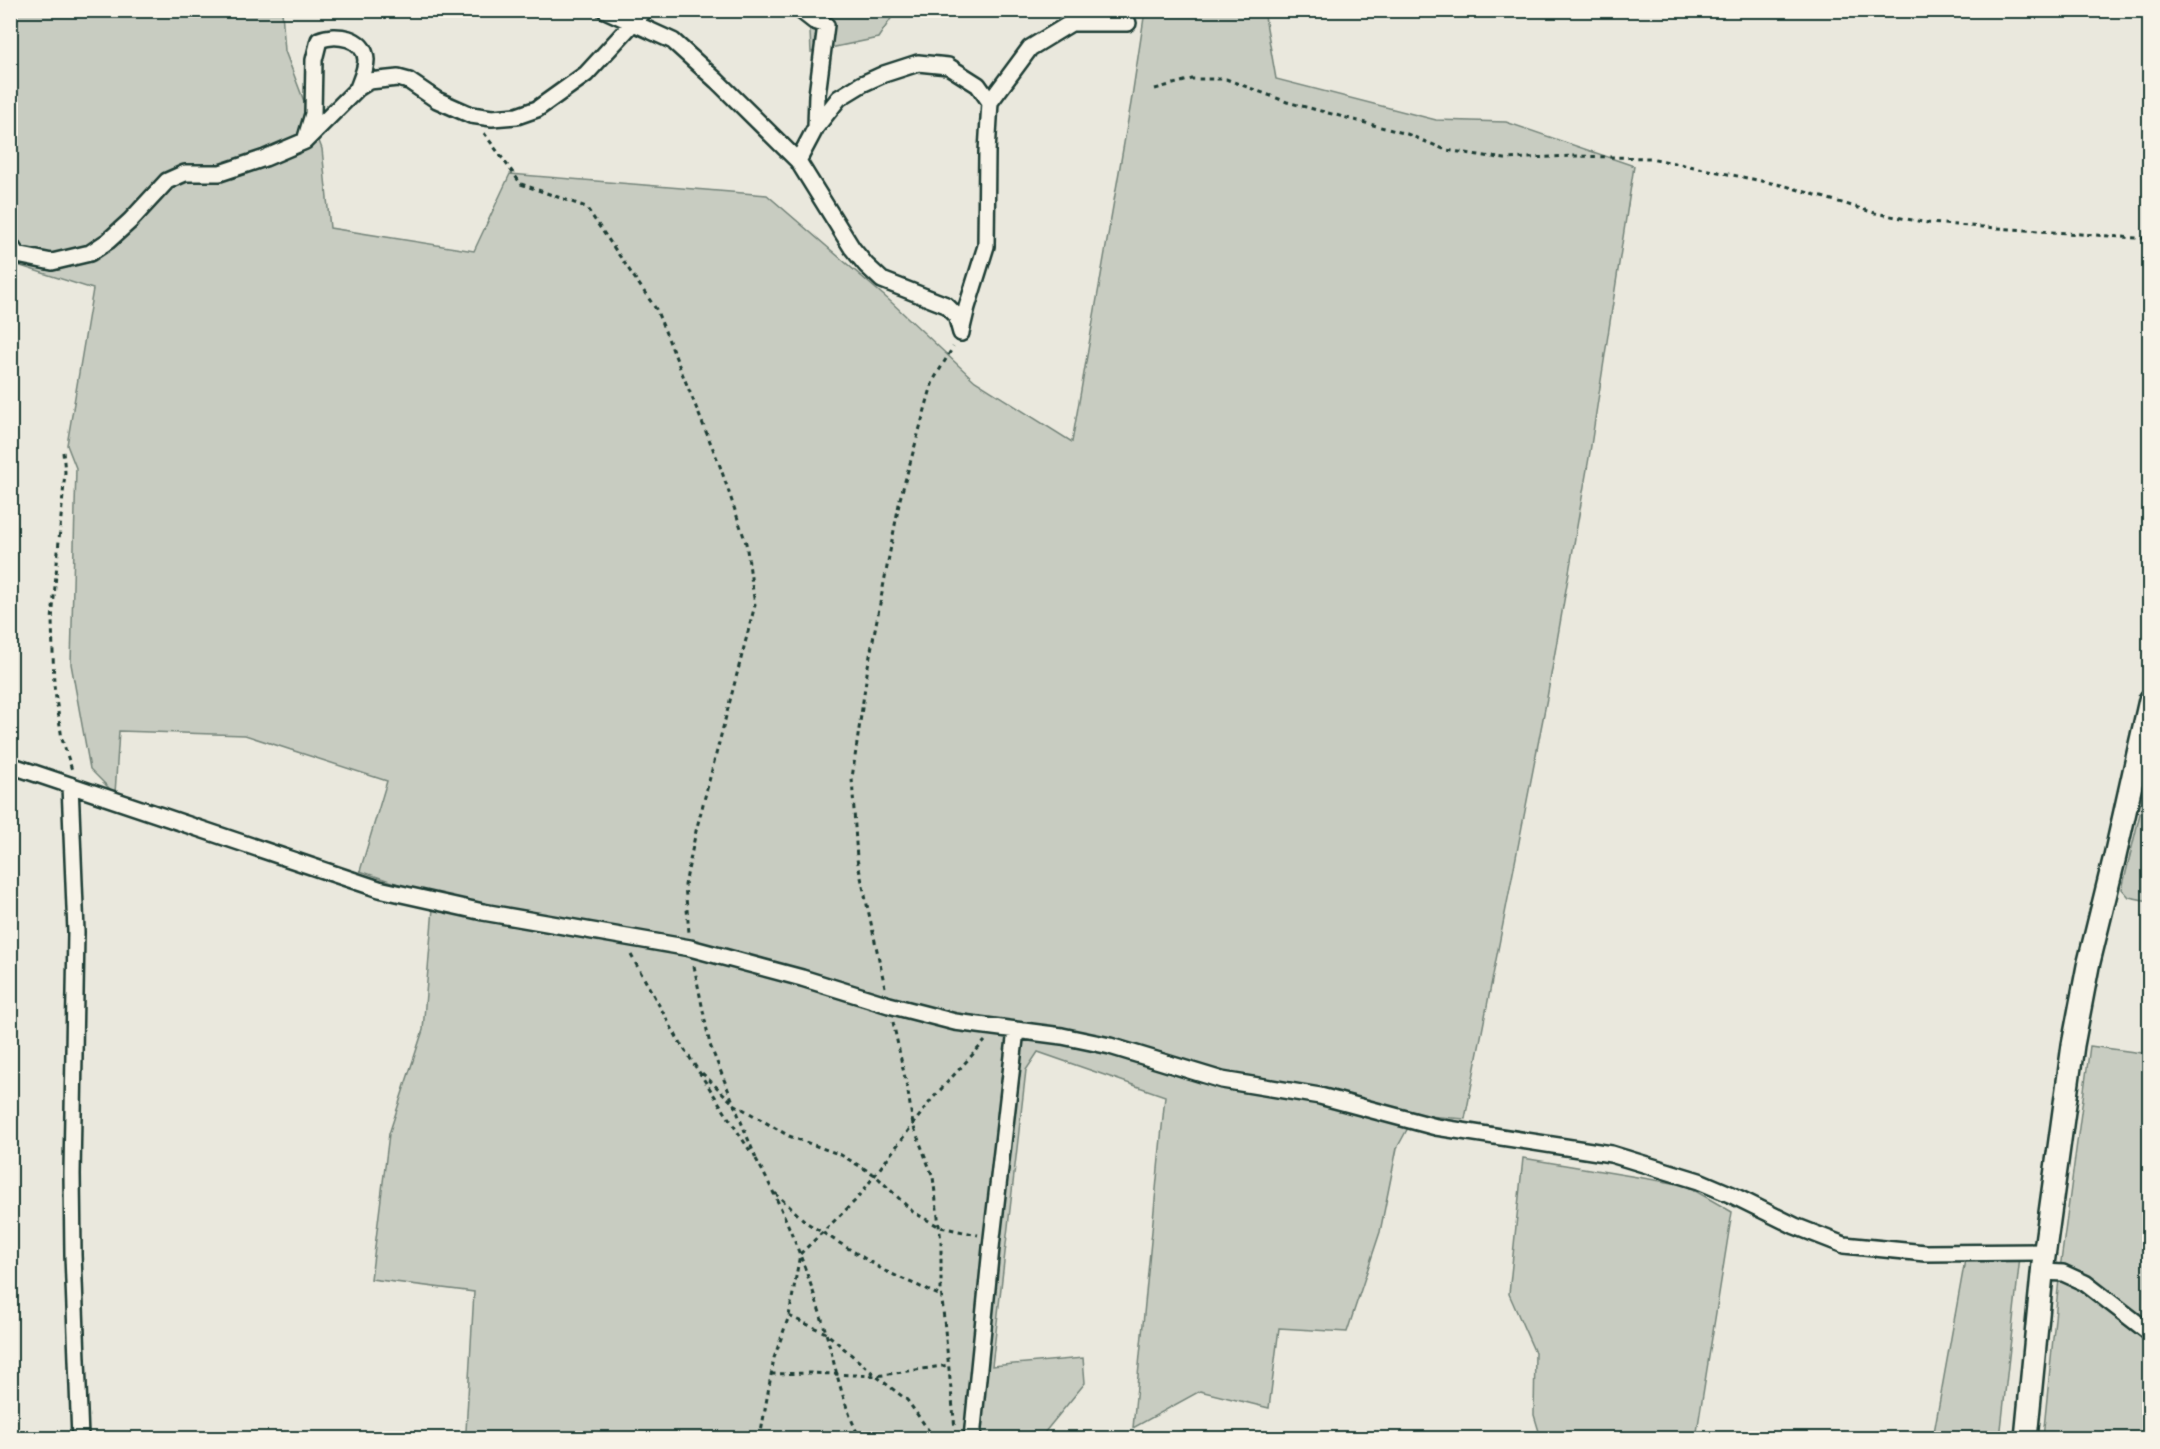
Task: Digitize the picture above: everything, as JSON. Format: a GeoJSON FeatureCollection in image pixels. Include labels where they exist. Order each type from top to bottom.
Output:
{"type":"FeatureCollection","features":[{"type":"Feature","properties":{"kind":"street"},"geometry":{"type":"LineString","coordinates":[[605,10],[673,41],[798,161],[852,248],[866,265],[882,280],[946,305],[956,315],[961,333]]}},
{"type":"Feature","properties":{"kind":"street"},"geometry":{"type":"LineString","coordinates":[[10,244],[17,255],[52,262],[90,253],[108,241],[130,221],[167,181],[185,173],[220,174],[305,141],[358,88],[369,81],[398,78],[409,81],[437,100],[471,115],[492,118],[518,116],[537,108],[586,74],[645,10]]}},
{"type":"Feature","properties":{"kind":"street"},"geometry":{"type":"LineString","coordinates":[[800,10],[814,21],[826,18],[817,95],[816,127]]}},
{"type":"Feature","properties":{"kind":"street"},"geometry":{"type":"LineString","coordinates":[[961,333],[986,246],[990,102],[1030,48],[1071,23],[1128,24]]}},
{"type":"Feature","properties":{"kind":"street"},"geometry":{"type":"LineString","coordinates":[[305,141],[313,114],[314,60],[319,40],[327,37],[351,39],[361,47],[366,59],[358,88]]}},
{"type":"Feature","properties":{"kind":"street"},"geometry":{"type":"LineString","coordinates":[[798,161],[816,127],[839,98],[862,84],[918,63],[948,66],[978,85],[990,102]]}},
{"type":"Feature","properties":{"kind":"street"},"geometry":{"type":"LineString","coordinates":[[2026,1438],[2044,1262],[2073,1045],[2088,966],[2150,700]]}},
{"type":"Feature","properties":{"kind":"street"},"geometry":{"type":"LineString","coordinates":[[10,765],[379,889],[483,912],[690,948],[955,1022],[1062,1036],[1110,1046],[1222,1080],[1320,1096],[1436,1127],[1611,1154],[1699,1181],[1732,1194],[1795,1226],[1844,1245],[2044,1262],[2085,1282],[2150,1333]]}},
{"type":"Feature","properties":{"kind":"street"},"geometry":{"type":"LineString","coordinates":[[70,785],[76,932],[72,1163],[73,1256],[80,1438]]}},
{"type":"Feature","properties":{"kind":"street"},"geometry":{"type":"LineString","coordinates":[[972,1438],[1016,1030]]}},
{"type":"Feature","properties":{"kind":"path"},"geometry":{"type":"LineString","coordinates":[[1155,89],[1192,79],[1226,79],[1287,102],[1407,134],[1446,150],[1505,159],[1574,156],[1650,158],[1785,186],[1875,213],[1928,223],[2150,239]]}},
{"type":"Feature","properties":{"kind":"path"},"geometry":{"type":"LineString","coordinates":[[471,115],[521,184],[586,207],[656,309],[720,466],[746,543],[755,606],[696,831],[685,885],[690,948],[710,1045],[757,1161],[792,1231],[826,1333],[849,1418],[860,1438]]}},
{"type":"Feature","properties":{"kind":"path"},"geometry":{"type":"LineString","coordinates":[[956,1436],[941,1296],[942,1241],[933,1177],[913,1125],[908,1092],[857,859],[852,777],[868,666],[900,499],[933,381],[961,333]]}},
{"type":"Feature","properties":{"kind":"path"},"geometry":{"type":"LineString","coordinates":[[63,452],[65,472],[52,620],[54,685],[62,739],[73,772],[91,792]]}},
{"type":"Feature","properties":{"kind":"path"},"geometry":{"type":"LineString","coordinates":[[621,937],[679,1041],[757,1161]]}},
{"type":"Feature","properties":{"kind":"path"},"geometry":{"type":"LineString","coordinates":[[760,1438],[774,1358],[789,1316],[800,1254],[857,1199],[932,1099],[996,1029]]}},
{"type":"Feature","properties":{"kind":"path"},"geometry":{"type":"LineString","coordinates":[[696,1068],[734,1104],[789,1136],[842,1155],[875,1175],[913,1212],[940,1227],[992,1238]]}},
{"type":"Feature","properties":{"kind":"path"},"geometry":{"type":"LineString","coordinates":[[771,1190],[807,1223],[823,1233],[885,1271],[941,1296]]}},
{"type":"Feature","properties":{"kind":"path"},"geometry":{"type":"LineString","coordinates":[[789,1316],[826,1333],[908,1400],[934,1438]]}},
{"type":"Feature","properties":{"kind":"path"},"geometry":{"type":"LineString","coordinates":[[771,1374],[876,1376],[949,1365]]}},
{"type":"Feature","properties":{"kind":"shaded area"},"geometry":{"type":"Polygon","coordinates":[[[11,11],[282,11],[285,51],[322,149],[330,228],[474,251],[510,174],[767,195],[890,301],[975,381],[1072,442],[1145,11],[1264,11],[1276,79],[1436,120],[1506,122],[1634,166],[1590,452],[1547,698],[1465,1119],[1415,1115],[1397,1148],[1380,1232],[1347,1332],[1279,1328],[1269,1408],[1200,1391],[1133,1428],[1165,1096],[1038,1052],[1026,1070],[992,1366],[1083,1358],[1085,1383],[1040,1438],[463,1438],[466,1431],[474,1292],[371,1279],[389,1134],[423,1030],[434,896],[360,871],[387,781],[245,735],[119,731],[115,794],[90,769],[71,664],[76,468],[67,445],[93,289],[11,263],[11,11]]]}},
{"type":"Feature","properties":{"kind":"shaded area"},"geometry":{"type":"Polygon","coordinates":[[[809,11],[896,11],[878,38],[811,52],[809,11]]]}},
{"type":"Feature","properties":{"kind":"shaded area"},"geometry":{"type":"Polygon","coordinates":[[[2149,776],[2149,901],[2129,897],[2122,889],[2149,776]]]}},
{"type":"Feature","properties":{"kind":"shaded area"},"geometry":{"type":"Polygon","coordinates":[[[2090,1046],[2149,1054],[2149,1438],[2043,1438],[2060,1269],[2090,1046]]]}},
{"type":"Feature","properties":{"kind":"shaded area"},"geometry":{"type":"Polygon","coordinates":[[[1523,1158],[1685,1185],[1732,1212],[1696,1438],[1541,1438],[1534,1415],[1535,1353],[1509,1294],[1523,1158]]]}},
{"type":"Feature","properties":{"kind":"shaded area"},"geometry":{"type":"Polygon","coordinates":[[[2020,1257],[2000,1438],[1933,1438],[1965,1260],[2020,1257]]]}}]}
